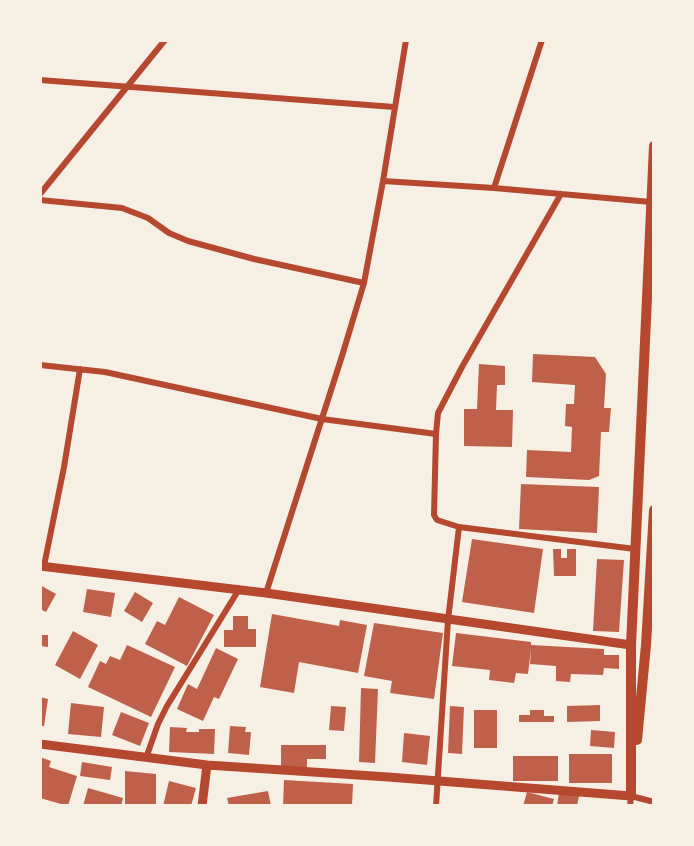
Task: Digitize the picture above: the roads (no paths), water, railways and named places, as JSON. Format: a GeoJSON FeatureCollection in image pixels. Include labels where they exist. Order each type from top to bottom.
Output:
{"type":"FeatureCollection","features":[{"type":"Feature","properties":{"kind":"main road"},"geometry":{"type":"LineString","coordinates":[[630,801],[631,645],[654,146]]}},
{"type":"Feature","properties":{"kind":"main road"},"geometry":{"type":"LineString","coordinates":[[630,801],[649,659],[654,510]]}},
{"type":"Feature","properties":{"kind":"street"},"geometry":{"type":"LineString","coordinates":[[40,194],[165,40]]}},
{"type":"Feature","properties":{"kind":"street"},"geometry":{"type":"LineString","coordinates":[[266,593],[364,283],[406,40]]}},
{"type":"Feature","properties":{"kind":"street"},"geometry":{"type":"LineString","coordinates":[[494,188],[542,40]]}},
{"type":"Feature","properties":{"kind":"street"},"geometry":{"type":"LineString","coordinates":[[40,80],[394,107]]}},
{"type":"Feature","properties":{"kind":"street"},"geometry":{"type":"LineString","coordinates":[[383,181],[651,202]]}},
{"type":"Feature","properties":{"kind":"street"},"geometry":{"type":"LineString","coordinates":[[561,194],[438,413],[435,434],[434,515],[437,520],[459,527],[635,549]]}},
{"type":"Feature","properties":{"kind":"street"},"geometry":{"type":"LineString","coordinates":[[40,200],[122,208],[148,218],[170,233],[188,241],[254,259],[364,283]]}},
{"type":"Feature","properties":{"kind":"street"},"geometry":{"type":"LineString","coordinates":[[40,365],[133,378],[322,419],[435,434]]}},
{"type":"Feature","properties":{"kind":"street"},"geometry":{"type":"LineString","coordinates":[[80,369],[63,475],[42,566],[266,593],[631,645]]}},
{"type":"Feature","properties":{"kind":"street"},"geometry":{"type":"LineString","coordinates":[[436,806],[448,620],[459,527]]}},
{"type":"Feature","properties":{"kind":"street"},"geometry":{"type":"LineString","coordinates":[[146,758],[167,705],[238,591]]}},
{"type":"Feature","properties":{"kind":"street"},"geometry":{"type":"LineString","coordinates":[[40,744],[207,765],[437,781],[654,802]]}},
{"type":"Feature","properties":{"kind":"street"},"geometry":{"type":"LineString","coordinates":[[202,806],[207,765]]}}]}
